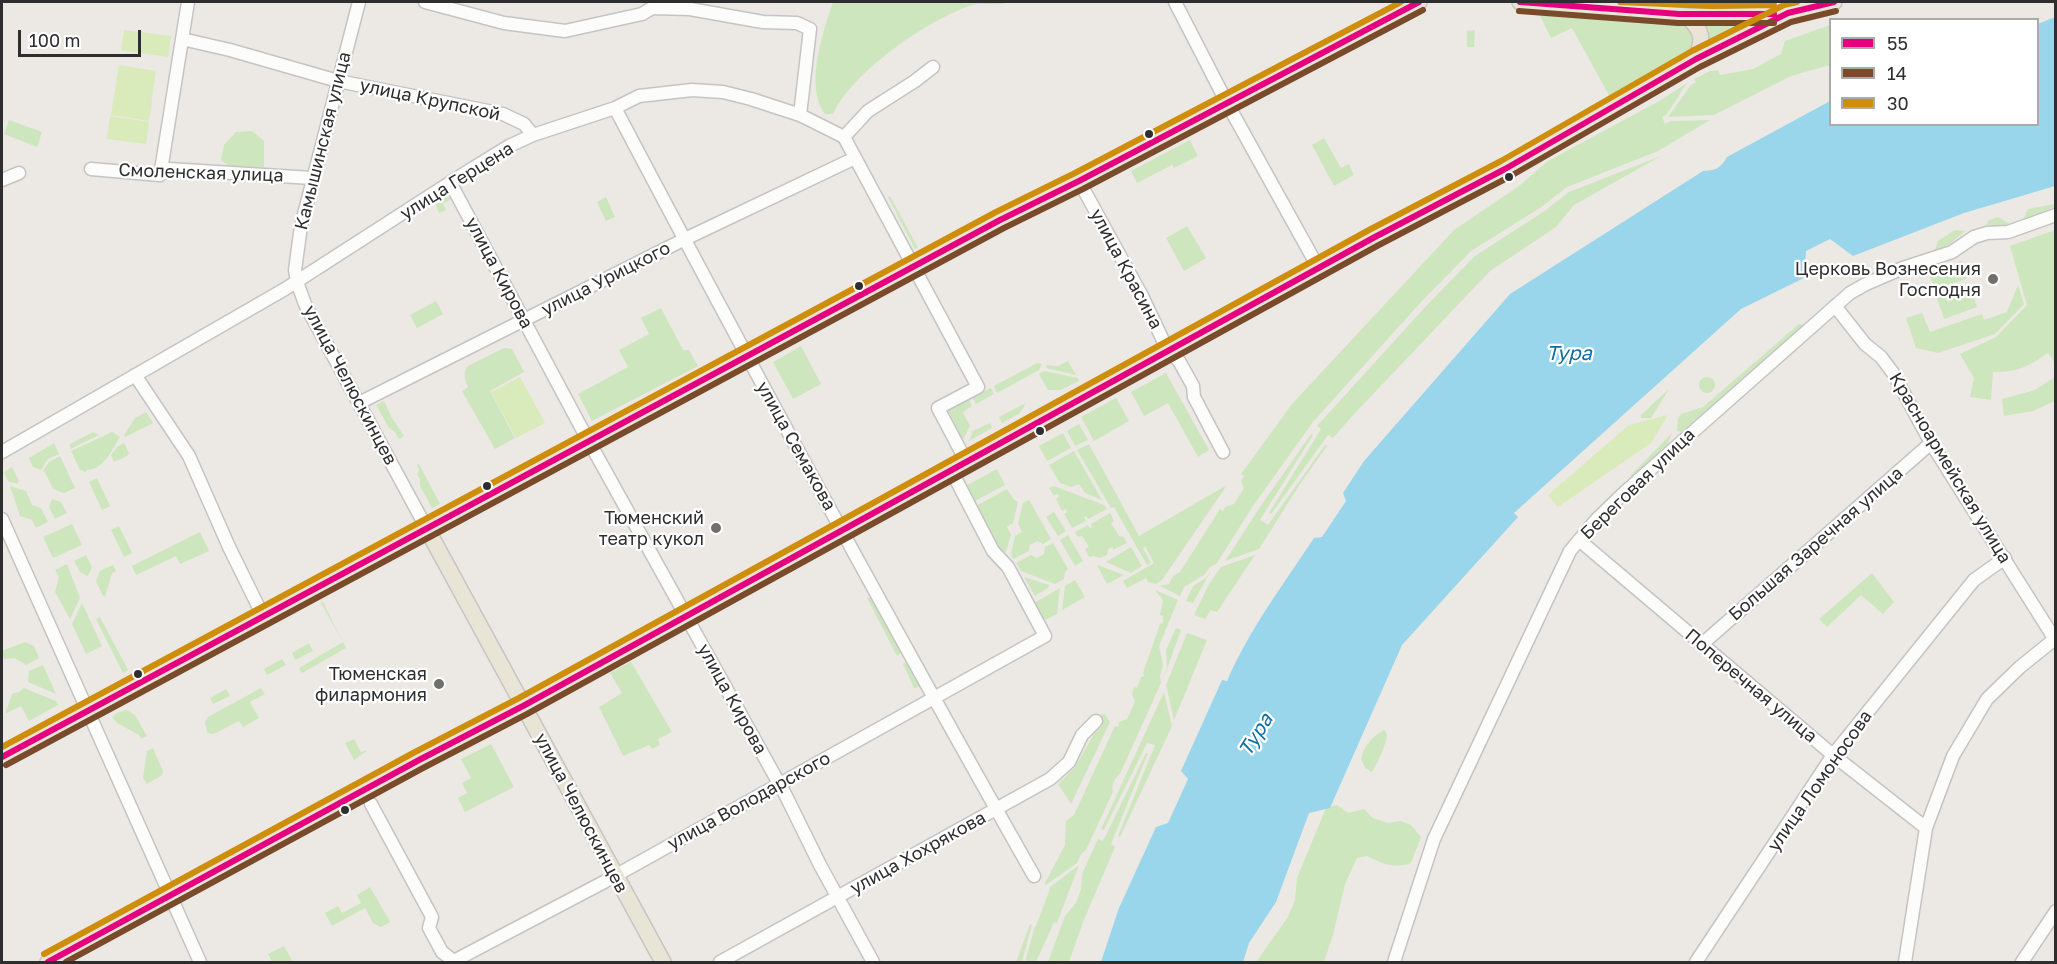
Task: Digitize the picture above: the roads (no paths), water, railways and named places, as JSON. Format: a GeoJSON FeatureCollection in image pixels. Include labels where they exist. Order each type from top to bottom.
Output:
{"type":"FeatureCollection","features":[{"type":"Feature","properties":{"kind":"main road"},"geometry":{"type":"LineString","coordinates":[[2,757],[1000,220],[1079,181],[1419,2]]}},
{"type":"Feature","properties":{"kind":"main road"},"geometry":{"type":"LineString","coordinates":[[1520,2],[1718,17],[1788,13],[1834,2]]}},
{"type":"Feature","properties":{"kind":"main road"},"geometry":{"type":"LineString","coordinates":[[48,963],[1505,169],[1696,59],[1788,13]]}},
{"type":"Feature","properties":{"kind":"main road"},"geometry":{"type":"LineString","coordinates":[[1686,16],[1698,27],[1701,35],[1696,59]]}},
{"type":"Feature","properties":{"kind":"main road","name":"улица Челюскинцев"},"geometry":{"type":"LineString","coordinates":[[427,529],[663,963]]}},
{"type":"Feature","properties":{"kind":"street"},"geometry":{"type":"LineString","coordinates":[[161,170],[188,2]]}},
{"type":"Feature","properties":{"kind":"street","name":"Камышинская улица"},"geometry":{"type":"LineString","coordinates":[[297,282],[297,244],[358,2]]}},
{"type":"Feature","properties":{"kind":"street"},"geometry":{"type":"LineString","coordinates":[[425,2],[504,23],[566,31],[642,14],[652,5],[763,22],[797,23],[810,29],[800,114]]}},
{"type":"Feature","properties":{"kind":"street"},"geometry":{"type":"LineString","coordinates":[[1175,2],[1227,103],[1319,269]]}},
{"type":"Feature","properties":{"kind":"street","name":"улица Крупской"},"geometry":{"type":"LineString","coordinates":[[182,39],[230,50],[338,81],[503,114],[524,124],[533,135]]}},
{"type":"Feature","properties":{"kind":"street"},"geometry":{"type":"LineString","coordinates":[[933,67],[867,111],[844,137],[978,387],[938,408],[966,461]]}},
{"type":"Feature","properties":{"kind":"street","name":"улица Герцена"},"geometry":{"type":"LineString","coordinates":[[2,452],[297,282],[509,146],[533,135],[615,108],[639,96],[692,90],[723,92],[800,114],[844,137]]}},
{"type":"Feature","properties":{"kind":"street","name":"улица Семакова"},"geometry":{"type":"LineString","coordinates":[[615,108],[841,530],[1034,876]]}},
{"type":"Feature","properties":{"kind":"street","name":"улица Урицкого"},"geometry":{"type":"LineString","coordinates":[[359,403],[685,239],[855,158]]}},
{"type":"Feature","properties":{"kind":"street","name":"Смоленская улица"},"geometry":{"type":"LineString","coordinates":[[91,169],[160,175],[161,170],[169,169],[312,178]]}},
{"type":"Feature","properties":{"kind":"street"},"geometry":{"type":"LineString","coordinates":[[2,180],[20,173]]}},
{"type":"Feature","properties":{"kind":"street","name":"улица Красина"},"geometry":{"type":"LineString","coordinates":[[1079,181],[1142,296],[1168,351],[1179,361],[1193,386],[1194,397],[1223,452]]}},
{"type":"Feature","properties":{"kind":"street","name":"улица Кирова"},"geometry":{"type":"LineString","coordinates":[[451,184],[589,442],[780,784],[873,963]]}},
{"type":"Feature","properties":{"kind":"street","name":"Береговая улица"},"geometry":{"type":"LineString","coordinates":[[1394,963],[1434,839],[1568,556],[1596,520],[1672,449],[1835,306],[1866,284],[1952,252],[1974,237],[1987,233],[2008,232],[2055,215]]}},
{"type":"Feature","properties":{"kind":"street","name":"улица Челюскинцев"},"geometry":{"type":"LineString","coordinates":[[297,282],[305,304],[427,529]]}},
{"type":"Feature","properties":{"kind":"street","name":"Красноармейская улица"},"geometry":{"type":"LineString","coordinates":[[1835,306],[1865,344],[1881,357],[1893,373],[1930,442],[2055,638]]}},
{"type":"Feature","properties":{"kind":"street"},"geometry":{"type":"LineString","coordinates":[[135,375],[189,456],[229,547],[263,616]]}},
{"type":"Feature","properties":{"kind":"street","name":"Большая Заречная улица"},"geometry":{"type":"LineString","coordinates":[[1701,645],[1930,442]]}},
{"type":"Feature","properties":{"kind":"street","name":"улица Володарского"},"geometry":{"type":"LineString","coordinates":[[454,962],[1045,636],[1008,567],[993,551],[951,470]]}},
{"type":"Feature","properties":{"kind":"street"},"geometry":{"type":"LineString","coordinates":[[2,519],[200,963]]}},
{"type":"Feature","properties":{"kind":"street","name":"Поперечная улица"},"geometry":{"type":"LineString","coordinates":[[1579,540],[1833,755],[1926,828]]}},
{"type":"Feature","properties":{"kind":"street","name":"улица Ломоносова"},"geometry":{"type":"LineString","coordinates":[[1696,963],[1833,755],[1974,580],[2005,558]]}},
{"type":"Feature","properties":{"kind":"street"},"geometry":{"type":"LineString","coordinates":[[1905,963],[1926,828],[1953,756],[1987,699],[2055,638]]}},
{"type":"Feature","properties":{"kind":"street","name":"улица Хохрякова"},"geometry":{"type":"LineString","coordinates":[[720,963],[1050,779],[1069,762],[1083,735],[1096,721]]}},
{"type":"Feature","properties":{"kind":"street"},"geometry":{"type":"LineString","coordinates":[[371,804],[432,917],[429,928],[442,952],[454,962]]}},
{"type":"Feature","properties":{"kind":"street"},"geometry":{"type":"LineString","coordinates":[[2022,963],[2055,911]]}},
{"type":"Feature","properties":{"kind":"water","name":"Тура"},"geometry":{"type":"Polygon","coordinates":[[[2055,17],[2055,186],[1964,213],[1853,256],[1830,239],[1806,251],[1804,278],[1741,309],[1514,513],[1518,517],[1402,645],[1330,808],[1309,813],[1276,902],[1249,943],[1243,962],[1101,962],[1119,908],[1156,827],[1168,823],[1188,779],[1181,771],[1222,680],[1227,681],[1256,626],[1314,538],[1322,537],[1346,501],[1343,493],[1364,461],[1510,294],[1703,171],[1717,168],[1727,157],[1829,102],[1829,126],[2039,126],[2039,24],[2055,17]]]}},
{"type":"Feature","properties":{"kind":"place","name":"Церковь Вознесения Господня"},"geometry":{"type":"Point","coordinates":[1993,279]}},
{"type":"Feature","properties":{"kind":"place","name":"Тюменский театр кукол"},"geometry":{"type":"Point","coordinates":[716,528]}},
{"type":"Feature","properties":{"kind":"place","name":"Тюменская филармония"},"geometry":{"type":"Point","coordinates":[439,684]}}]}
